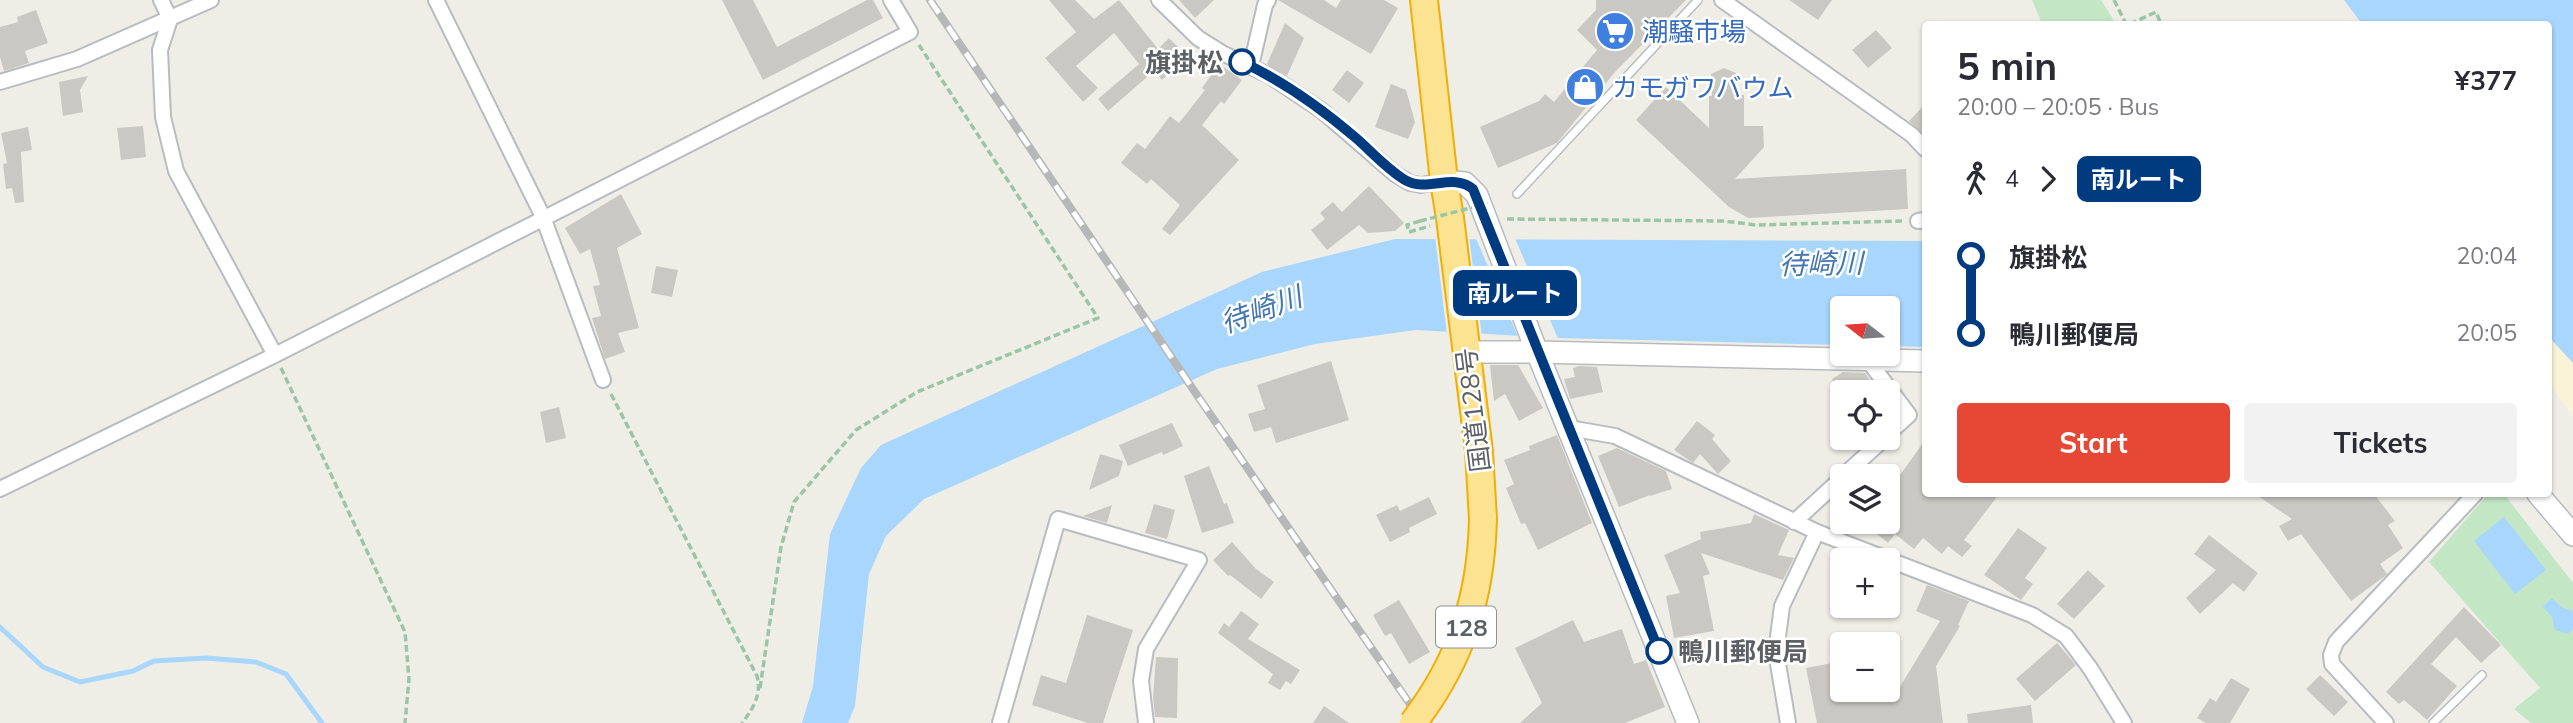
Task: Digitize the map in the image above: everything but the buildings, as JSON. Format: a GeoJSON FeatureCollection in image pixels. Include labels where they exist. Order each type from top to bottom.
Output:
{"type":"FeatureCollection","features":[{"type":"Feature","properties":{"kind":"highway","name":"国道128号"},"geometry":{"type":"LineString","coordinates":[[1413,723],[1445,676],[1465,632],[1477,584],[1483,519],[1479,451],[1424,0]]}},
{"type":"Feature","properties":{"kind":"main road"},"geometry":{"type":"LineString","coordinates":[[1444,181],[1465,183],[1493,213],[1534,342],[1683,721]]}},
{"type":"Feature","properties":{"kind":"main road"},"geometry":{"type":"LineString","coordinates":[[1465,345],[1534,342],[1830,357]]}},
{"type":"Feature","properties":{"kind":"main road"},"geometry":{"type":"LineString","coordinates":[[1900,360],[1922,361]]}},
{"type":"Feature","properties":{"kind":"main road"},"geometry":{"type":"LineString","coordinates":[[2541,497],[2573,535]]}},
{"type":"Feature","properties":{"kind":"street"},"geometry":{"type":"LineString","coordinates":[[161,0],[170,19],[160,50],[163,117],[176,171],[275,355]]}},
{"type":"Feature","properties":{"kind":"street"},"geometry":{"type":"LineString","coordinates":[[0,82],[76,59],[211,0]]}},
{"type":"Feature","properties":{"kind":"street"},"geometry":{"type":"LineString","coordinates":[[436,0],[543,217],[603,380]]}},
{"type":"Feature","properties":{"kind":"street"},"geometry":{"type":"LineString","coordinates":[[0,489],[275,355],[910,32],[891,0]]}},
{"type":"Feature","properties":{"kind":"street"},"geometry":{"type":"LineString","coordinates":[[1159,0],[1198,38],[1216,50],[1251,66],[1321,110],[1395,174],[1410,183],[1421,185],[1444,181]]}},
{"type":"Feature","properties":{"kind":"street"},"geometry":{"type":"LineString","coordinates":[[1251,66],[1268,0]]}},
{"type":"Feature","properties":{"kind":"street"},"geometry":{"type":"LineString","coordinates":[[1722,0],[1912,135],[1922,146]]}},
{"type":"Feature","properties":{"kind":"street"},"geometry":{"type":"LineString","coordinates":[[1900,403],[1909,415],[1900,423]]}},
{"type":"Feature","properties":{"kind":"street"},"geometry":{"type":"LineString","coordinates":[[1569,428],[1615,436],[1817,532],[2032,615],[2066,636],[2090,668],[2124,723]]}},
{"type":"Feature","properties":{"kind":"street"},"geometry":{"type":"LineString","coordinates":[[1856,464],[1871,450]]}},
{"type":"Feature","properties":{"kind":"street"},"geometry":{"type":"LineString","coordinates":[[1794,522],[1830,488]]}},
{"type":"Feature","properties":{"kind":"street"},"geometry":{"type":"LineString","coordinates":[[2386,723],[2332,664],[2331,654],[2336,642],[2472,497]]}},
{"type":"Feature","properties":{"kind":"street"},"geometry":{"type":"LineString","coordinates":[[1000,723],[1058,519],[1199,560],[1146,649],[1142,681],[1146,723]]}},
{"type":"Feature","properties":{"kind":"street"},"geometry":{"type":"LineString","coordinates":[[1787,723],[1776,652],[1783,606],[1817,532]]}},
{"type":"Feature","properties":{"kind":"lane"},"geometry":{"type":"LineString","coordinates":[[1517,194],[1698,0]]}},
{"type":"Feature","properties":{"kind":"lane"},"geometry":{"type":"LineString","coordinates":[[2433,723],[2482,675]]}},
{"type":"Feature","properties":{"kind":"path"},"geometry":{"type":"LineString","coordinates":[[2114,0],[2126,21]]}},
{"type":"Feature","properties":{"kind":"path"},"geometry":{"type":"LineString","coordinates":[[2135,21],[2156,12],[2160,21]]}},
{"type":"Feature","properties":{"kind":"path"},"geometry":{"type":"LineString","coordinates":[[742,723],[752,710],[760,688],[781,547],[794,502],[856,430],[917,391],[1098,318],[910,32]]}},
{"type":"Feature","properties":{"kind":"path"},"geometry":{"type":"LineString","coordinates":[[1423,228],[1409,232],[1407,225],[1420,221],[1493,213],[1724,221],[1756,225],[1921,220]]}},
{"type":"Feature","properties":{"kind":"path"},"geometry":{"type":"LineString","coordinates":[[275,355],[405,632],[409,679],[405,723]]}},
{"type":"Feature","properties":{"kind":"path"},"geometry":{"type":"LineString","coordinates":[[603,380],[757,676],[760,688]]}},
{"type":"Feature","properties":{"kind":"green space"},"geometry":{"type":"Polygon","coordinates":[[[2032,0],[2101,0],[2114,21],[2041,21],[2032,0]]]}},
{"type":"Feature","properties":{"kind":"green space"},"geometry":{"type":"Polygon","coordinates":[[[2485,497],[2506,497],[2573,583],[2573,723],[2531,723],[2514,709],[2540,688],[2429,562],[2485,497]]]}},
{"type":"Feature","properties":{"kind":"sand"},"geometry":{"type":"Polygon","coordinates":[[[2552,340],[2573,363],[2573,417],[2552,387],[2552,340]]]}},
{"type":"Feature","properties":{"kind":"water"},"geometry":{"type":"Polygon","coordinates":[[[2344,0],[2573,0],[2573,363],[2552,340],[2552,21],[2360,21],[2344,0]]]}},
{"type":"Feature","properties":{"kind":"water","name":"待崎川"},"geometry":{"type":"Polygon","coordinates":[[[1395,239],[1922,241],[1922,347],[1900,346],[1900,296],[1830,296],[1830,345],[1559,338],[1416,330],[1315,344],[1217,369],[924,499],[886,536],[869,574],[855,706],[848,723],[802,723],[813,686],[830,534],[861,468],[881,445],[1262,272],[1395,239]]]}},
{"type":"Feature","properties":{"kind":"water"},"geometry":{"type":"Polygon","coordinates":[[[2504,517],[2546,570],[2515,594],[2474,541],[2504,517]]]}},
{"type":"Feature","properties":{"kind":"water"},"geometry":{"type":"Polygon","coordinates":[[[2552,598],[2561,607],[2573,611],[2573,629],[2568,634],[2555,630],[2552,617],[2543,607],[2552,598]]]}},
{"type":"Feature","properties":{"kind":"pier"},"geometry":{"type":"Polygon","coordinates":[[[1435,236],[1469,236],[1482,337],[1447,335],[1435,236]]]}},
{"type":"Feature","properties":{"kind":"pier"},"geometry":{"type":"Polygon","coordinates":[[[1475,236],[1514,236],[1559,341],[1519,339],[1475,236]]]}},
{"type":"Feature","properties":{"kind":"waterway"},"geometry":{"type":"LineString","coordinates":[[0,627],[43,667],[80,682],[133,671],[154,661],[206,658],[256,662],[286,674],[322,723]]}},
{"type":"Feature","properties":{"kind":"railway"},"geometry":{"type":"LineString","coordinates":[[930,0],[1423,723]]}},
{"type":"Feature","properties":{"kind":"bus line","name":"南ルート"},"geometry":{"type":"LineString","coordinates":[[1242,62],[1270,76],[1321,110],[1395,174],[1410,183],[1421,185],[1444,181],[1465,183],[1473,189],[1659,651]]}},
{"type":"Feature","properties":{"kind":"place","name":"潮騒市場"},"geometry":{"type":"Point","coordinates":[1615,31]}},
{"type":"Feature","properties":{"kind":"place","name":"旗掛松"},"geometry":{"type":"Point","coordinates":[1242,62]}},
{"type":"Feature","properties":{"kind":"place","name":"カモガワバウム"},"geometry":{"type":"Point","coordinates":[1585,87]}},
{"type":"Feature","properties":{"kind":"place","name":"鴨川郵便局"},"geometry":{"type":"Point","coordinates":[1659,651]}}]}
